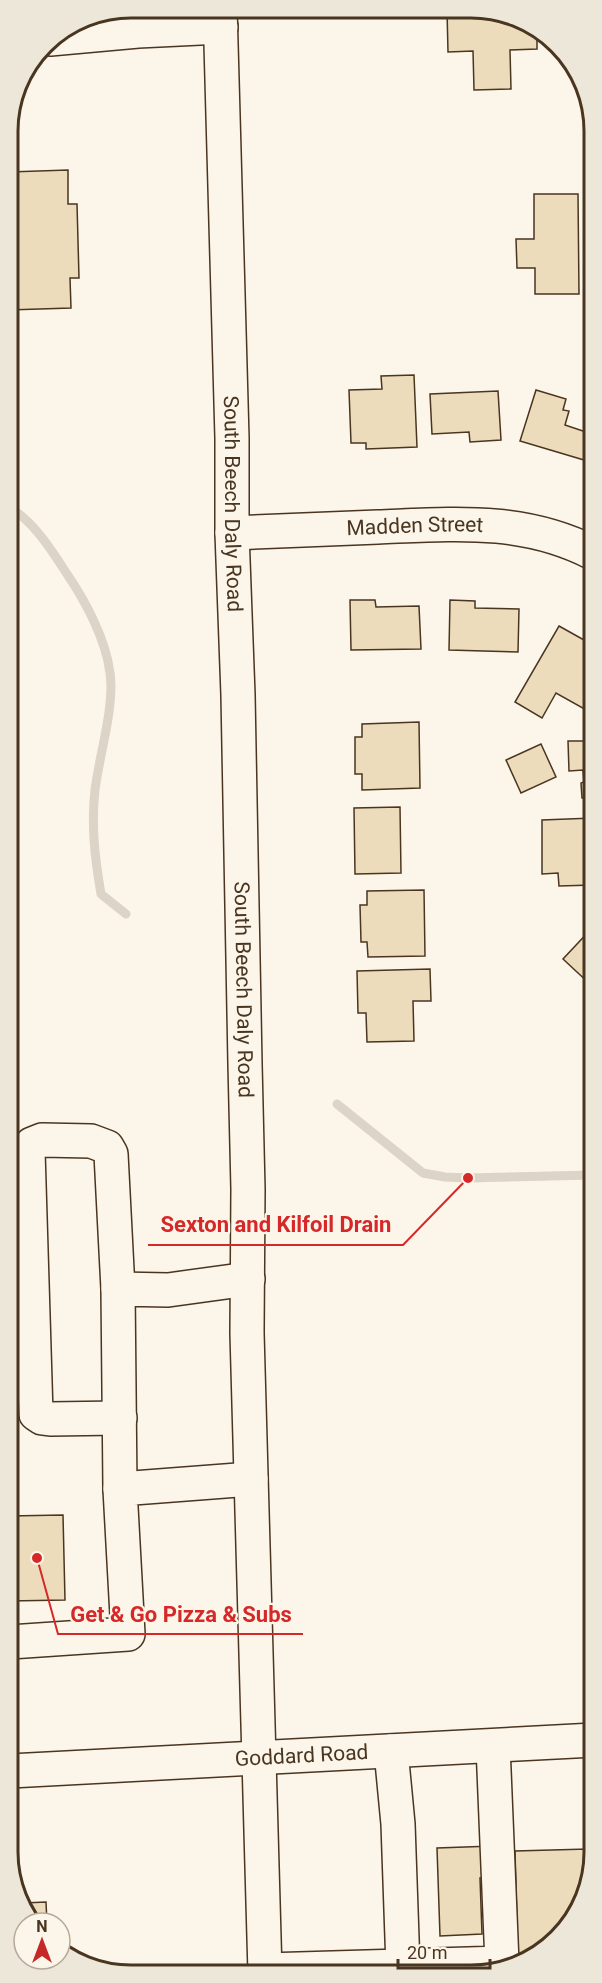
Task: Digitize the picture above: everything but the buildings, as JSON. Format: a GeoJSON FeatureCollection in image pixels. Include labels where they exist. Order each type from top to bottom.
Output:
{"type":"FeatureCollection","features":[{"type":"Feature","properties":{"kind":"street"},"geometry":{"type":"LineString","coordinates":[[68,37],[138,31],[214,18]]}},
{"type":"Feature","properties":{"kind":"street","name":"South Beech Daly Road"},"geometry":{"type":"LineString","coordinates":[[220,18],[238,719],[247,1333],[265,1965]]}},
{"type":"Feature","properties":{"kind":"street","name":"Madden Street"},"geometry":{"type":"LineString","coordinates":[[232,533],[468,523],[510,527],[550,536],[584,549]]}},
{"type":"Feature","properties":{"kind":"street"},"geometry":{"type":"LineString","coordinates":[[18,1641],[128,1634],[120,1489],[120,1418],[118,1289],[111,1154],[107,1147],[91,1141],[42,1140],[32,1144],[28,1151],[36,1414],[50,1419],[120,1418]]}},
{"type":"Feature","properties":{"kind":"street"},"geometry":{"type":"LineString","coordinates":[[118,1289],[168,1290],[248,1279]]}},
{"type":"Feature","properties":{"kind":"street"},"geometry":{"type":"LineString","coordinates":[[120,1489],[251,1479]]}},
{"type":"Feature","properties":{"kind":"street","name":"Goddard Road"},"geometry":{"type":"LineString","coordinates":[[18,1771],[584,1741]]}},
{"type":"Feature","properties":{"kind":"street"},"geometry":{"type":"LineString","coordinates":[[493,1746],[502,1960]]}},
{"type":"Feature","properties":{"kind":"street"},"geometry":{"type":"LineString","coordinates":[[391,1751],[398,1824],[403,1965]]}},
{"type":"Feature","properties":{"kind":"street"},"geometry":{"type":"LineString","coordinates":[[452,1965],[489,1964]]}},
{"type":"Feature","properties":{"kind":"waterway"},"geometry":{"type":"LineString","coordinates":[[18,513],[34,528],[74,585],[100,635],[108,660],[110,700],[95,790],[94,842],[101,894],[126,914]]}},
{"type":"Feature","properties":{"kind":"waterway"},"geometry":{"type":"LineString","coordinates":[[337,1104],[423,1173],[468,1178],[584,1175]]}},
{"type":"Feature","properties":{"kind":"place","name":"Sexton and Kilfoil Drain"},"geometry":{"type":"Point","coordinates":[468,1178]}},
{"type":"Feature","properties":{"kind":"place","name":"Get & Go Pizza & Subs"},"geometry":{"type":"Point","coordinates":[37,1558]}}]}
